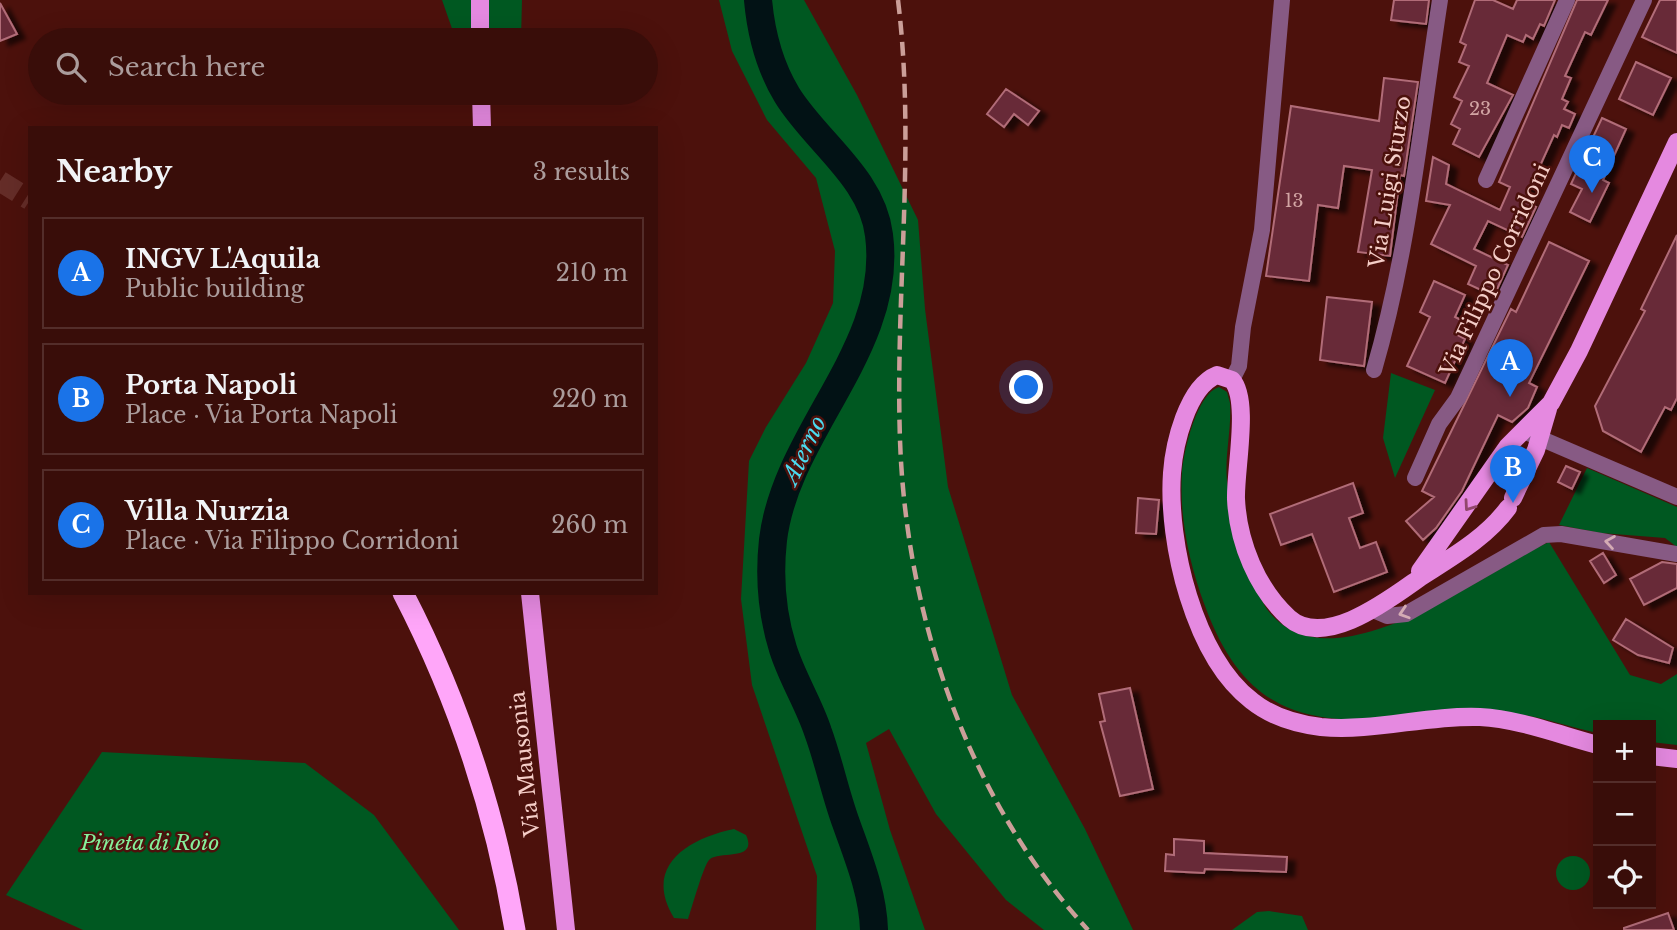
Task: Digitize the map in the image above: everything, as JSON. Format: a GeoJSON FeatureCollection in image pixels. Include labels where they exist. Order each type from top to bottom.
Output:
{"type":"FeatureCollection","features":[{"type":"Feature","properties":{"kind":"highway"},"geometry":{"type":"LineString","coordinates":[[404,595],[457,708],[480,774],[501,853],[515,930]]}},
{"type":"Feature","properties":{"kind":"main road"},"geometry":{"type":"LineString","coordinates":[[480,0],[480,28]]}},
{"type":"Feature","properties":{"kind":"main road"},"geometry":{"type":"LineString","coordinates":[[481,105],[482,126]]}},
{"type":"Feature","properties":{"kind":"main road"},"geometry":{"type":"LineString","coordinates":[[1593,744],[1480,717],[1351,728],[1318,727],[1273,715],[1241,692],[1215,655],[1186,588],[1174,536],[1171,494],[1175,444],[1192,402],[1210,378],[1221,375],[1232,380],[1238,387],[1241,402],[1237,514],[1245,545],[1264,587],[1291,620],[1309,628],[1342,623],[1373,610],[1469,545],[1511,503],[1531,435],[1579,351],[1677,142]]}},
{"type":"Feature","properties":{"kind":"main road"},"geometry":{"type":"LineString","coordinates":[[1400,592],[1433,556],[1505,450],[1531,435]]}},
{"type":"Feature","properties":{"kind":"main road","name":"Via Mausonia"},"geometry":{"type":"LineString","coordinates":[[530,595],[566,930]]}},
{"type":"Feature","properties":{"kind":"main road"},"geometry":{"type":"LineString","coordinates":[[1656,757],[1677,759]]}},
{"type":"Feature","properties":{"kind":"street"},"geometry":{"type":"LineString","coordinates":[[1232,380],[1239,366],[1243,327],[1262,230],[1282,0]]}},
{"type":"Feature","properties":{"kind":"street","name":"Via Luigi Sturzo"},"geometry":{"type":"LineString","coordinates":[[1374,370],[1386,324],[1409,200],[1440,0]]}},
{"type":"Feature","properties":{"kind":"street"},"geometry":{"type":"LineString","coordinates":[[1486,180],[1567,0]]}},
{"type":"Feature","properties":{"kind":"street","name":"Via Filippo Corridoni"},"geometry":{"type":"LineString","coordinates":[[1415,478],[1441,419],[1458,398],[1644,0]]}},
{"type":"Feature","properties":{"kind":"street"},"geometry":{"type":"LineString","coordinates":[[1531,435],[1677,497]]}},
{"type":"Feature","properties":{"kind":"street"},"geometry":{"type":"LineString","coordinates":[[1373,610],[1387,616],[1406,614],[1535,539],[1549,534],[1677,554]]}},
{"type":"Feature","properties":{"kind":"green space"},"geometry":{"type":"Polygon","coordinates":[[[442,0],[522,0],[521,28],[452,28],[442,0]]]}},
{"type":"Feature","properties":{"kind":"green space"},"geometry":{"type":"Polygon","coordinates":[[[719,0],[804,0],[857,95],[918,220],[925,309],[948,487],[1012,695],[1085,829],[1133,930],[1044,930],[1006,900],[936,814],[889,729],[866,743],[890,830],[925,930],[816,930],[817,876],[752,685],[741,599],[749,461],[766,427],[806,363],[833,303],[835,251],[816,178],[767,120],[732,51],[719,0]]]}},
{"type":"Feature","properties":{"kind":"green space"},"geometry":{"type":"Polygon","coordinates":[[[1391,373],[1435,390],[1395,478],[1383,438],[1391,373]]]}},
{"type":"Feature","properties":{"kind":"green space"},"geometry":{"type":"Polygon","coordinates":[[[1219,387],[1227,392],[1230,403],[1226,467],[1231,501],[1250,572],[1270,613],[1298,633],[1331,638],[1369,632],[1449,598],[1549,542],[1630,675],[1661,684],[1677,674],[1677,745],[1656,743],[1656,720],[1593,720],[1593,732],[1516,714],[1382,720],[1310,715],[1278,703],[1250,683],[1226,651],[1205,606],[1194,573],[1184,523],[1181,488],[1186,450],[1198,411],[1211,391],[1219,387]]]}},
{"type":"Feature","properties":{"kind":"green space"},"geometry":{"type":"Polygon","coordinates":[[[1587,468],[1677,507],[1677,547],[1665,538],[1601,533],[1559,525],[1587,468]]]}},
{"type":"Feature","properties":{"kind":"green space","name":"Pineta di Roio"},"geometry":{"type":"Polygon","coordinates":[[[102,752],[305,763],[374,815],[459,930],[83,930],[6,895],[102,752]]]}},
{"type":"Feature","properties":{"kind":"green space"},"geometry":{"type":"Polygon","coordinates":[[[734,829],[746,835],[747,849],[737,854],[710,859],[701,877],[688,919],[674,918],[666,900],[664,884],[667,870],[674,858],[700,840],[734,829]]]}},
{"type":"Feature","properties":{"kind":"green space"},"geometry":{"type":"Polygon","coordinates":[[[1573,856],[1585,861],[1590,873],[1585,885],[1573,890],[1561,885],[1556,873],[1561,861],[1573,856]]]}},
{"type":"Feature","properties":{"kind":"green space"},"geometry":{"type":"Polygon","coordinates":[[[1257,912],[1302,916],[1308,930],[1232,930],[1257,912]]]}},
{"type":"Feature","properties":{"kind":"building"},"geometry":{"type":"Polygon","coordinates":[[[1394,0],[1429,0],[1426,24],[1391,20],[1394,0]]]}},
{"type":"Feature","properties":{"kind":"building"},"geometry":{"type":"Polygon","coordinates":[[[1475,0],[1493,0],[1513,9],[1517,0],[1555,0],[1544,26],[1540,24],[1533,39],[1526,35],[1523,42],[1507,35],[1487,83],[1513,95],[1479,157],[1453,144],[1460,129],[1451,124],[1462,101],[1454,97],[1469,66],[1459,62],[1466,45],[1460,42],[1475,0]]]}},
{"type":"Feature","properties":{"kind":"building"},"geometry":{"type":"Polygon","coordinates":[[[1577,0],[1608,0],[1591,35],[1585,32],[1565,76],[1571,78],[1562,99],[1568,102],[1564,109],[1575,114],[1569,128],[1562,125],[1557,137],[1554,135],[1524,201],[1536,207],[1522,237],[1488,221],[1474,249],[1508,265],[1494,296],[1468,284],[1476,266],[1431,244],[1450,205],[1426,201],[1433,157],[1449,165],[1446,184],[1500,210],[1510,187],[1499,182],[1577,0]]]}},
{"type":"Feature","properties":{"kind":"building"},"geometry":{"type":"Polygon","coordinates":[[[1660,0],[1677,0],[1677,53],[1642,37],[1660,0]]]}},
{"type":"Feature","properties":{"kind":"building"},"geometry":{"type":"Polygon","coordinates":[[[0,3],[17,34],[0,41],[0,3]]]}},
{"type":"Feature","properties":{"kind":"building"},"geometry":{"type":"Polygon","coordinates":[[[1636,62],[1671,78],[1653,115],[1619,99],[1636,62]]]}},
{"type":"Feature","properties":{"kind":"building"},"geometry":{"type":"Polygon","coordinates":[[[1384,78],[1418,82],[1404,176],[1400,175],[1390,256],[1358,252],[1372,170],[1344,166],[1338,208],[1318,205],[1309,281],[1266,276],[1291,106],[1379,121],[1384,78]]]}},
{"type":"Feature","properties":{"kind":"building"},"geometry":{"type":"Polygon","coordinates":[[[1006,89],[1039,111],[1028,125],[1014,114],[1004,127],[987,114],[1006,89]]]}},
{"type":"Feature","properties":{"kind":"building"},"geometry":{"type":"Polygon","coordinates":[[[1602,118],[1626,129],[1603,180],[1609,183],[1590,222],[1570,212],[1582,189],[1571,184],[1602,118]]]}},
{"type":"Feature","properties":{"kind":"building"},"geometry":{"type":"Polygon","coordinates":[[[1677,235],[1677,398],[1671,410],[1665,407],[1641,452],[1603,431],[1595,406],[1645,311],[1641,309],[1677,235]]]}},
{"type":"Feature","properties":{"kind":"building"},"geometry":{"type":"Polygon","coordinates":[[[1549,242],[1589,261],[1529,383],[1537,387],[1528,408],[1512,422],[1498,415],[1462,491],[1436,528],[1423,540],[1406,521],[1434,497],[1422,491],[1511,309],[1516,312],[1549,242]]]}},
{"type":"Feature","properties":{"kind":"building"},"geometry":{"type":"Polygon","coordinates":[[[1434,281],[1465,295],[1455,317],[1461,320],[1454,333],[1465,339],[1445,383],[1407,366],[1430,317],[1420,312],[1434,281]]]}},
{"type":"Feature","properties":{"kind":"building"},"geometry":{"type":"Polygon","coordinates":[[[1327,297],[1372,302],[1364,366],[1320,360],[1327,297]]]}},
{"type":"Feature","properties":{"kind":"building"},"geometry":{"type":"Polygon","coordinates":[[[1566,466],[1580,472],[1572,489],[1558,482],[1566,466]]]}},
{"type":"Feature","properties":{"kind":"building"},"geometry":{"type":"Polygon","coordinates":[[[1353,483],[1363,513],[1349,518],[1360,548],[1376,542],[1387,572],[1334,592],[1312,534],[1281,545],[1270,514],[1353,483]]]}},
{"type":"Feature","properties":{"kind":"building"},"geometry":{"type":"Polygon","coordinates":[[[1138,498],[1159,500],[1156,534],[1136,533],[1138,498]]]}},
{"type":"Feature","properties":{"kind":"building"},"geometry":{"type":"Polygon","coordinates":[[[1603,553],[1616,575],[1604,583],[1590,561],[1603,553]]]}},
{"type":"Feature","properties":{"kind":"building"},"geometry":{"type":"Polygon","coordinates":[[[1662,562],[1677,564],[1677,588],[1644,605],[1630,579],[1662,562]]]}},
{"type":"Feature","properties":{"kind":"building"},"geometry":{"type":"Polygon","coordinates":[[[1626,619],[1673,648],[1669,663],[1638,655],[1613,640],[1626,619]]]}},
{"type":"Feature","properties":{"kind":"building"},"geometry":{"type":"Polygon","coordinates":[[[1130,688],[1153,789],[1120,796],[1100,722],[1105,721],[1099,694],[1130,688]]]}},
{"type":"Feature","properties":{"kind":"building"},"geometry":{"type":"Polygon","coordinates":[[[1174,839],[1204,841],[1204,853],[1287,857],[1286,872],[1205,869],[1204,873],[1165,871],[1166,854],[1174,855],[1174,839]]]}},
{"type":"Feature","properties":{"kind":"building"},"geometry":{"type":"Polygon","coordinates":[[[1668,913],[1674,930],[1624,930],[1624,928],[1668,913]]]}},
{"type":"Feature","properties":{"kind":"waterway","name":"Aterno"},"geometry":{"type":"LineString","coordinates":[[758,0],[767,49],[781,84],[799,112],[841,160],[866,195],[879,235],[879,276],[871,315],[855,352],[797,462],[782,500],[773,540],[771,567],[772,595],[779,636],[822,743],[864,875],[874,930]]}},
{"type":"Feature","properties":{"kind":"tunnel"},"geometry":{"type":"LineString","coordinates":[[0,181],[28,199]]}},
{"type":"Feature","properties":{"kind":"railway"},"geometry":{"type":"LineString","coordinates":[[898,0],[905,110],[900,440],[905,506],[915,572],[930,638],[951,702],[977,763],[1008,822],[1045,878],[1088,930]]}},
{"type":"Feature","properties":{"kind":"place","name":"Villa Nurzia"},"geometry":{"type":"Point","coordinates":[1592,193]}},
{"type":"Feature","properties":{"kind":"place","name":"INGV L'Aquila"},"geometry":{"type":"Point","coordinates":[1510,397]}},
{"type":"Feature","properties":{"kind":"place","name":"Porta Napoli"},"geometry":{"type":"Point","coordinates":[1513,503]}}]}
